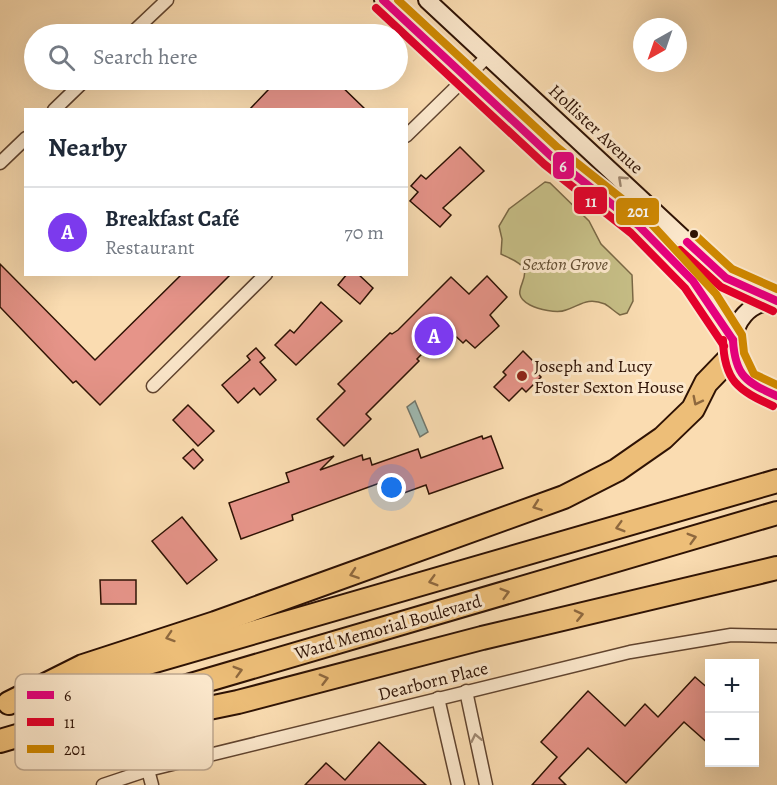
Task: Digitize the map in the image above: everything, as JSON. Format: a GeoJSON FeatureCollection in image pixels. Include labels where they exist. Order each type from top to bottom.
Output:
{"type":"FeatureCollection","features":[{"type":"Feature","properties":{"kind":"highway"},"geometry":{"type":"LineString","coordinates":[[67,674],[83,666],[226,619],[564,497],[617,470],[663,438],[693,409],[706,383],[733,348]]}},
{"type":"Feature","properties":{"kind":"highway","name":"Ward Memorial Boulevard"},"geometry":{"type":"LineString","coordinates":[[112,674],[777,481]]}},
{"type":"Feature","properties":{"kind":"highway","name":"Ward Memorial Boulevard"},"geometry":{"type":"LineString","coordinates":[[213,678],[777,513]]}},
{"type":"Feature","properties":{"kind":"highway"},"geometry":{"type":"LineString","coordinates":[[213,707],[482,638],[777,568]]}},
{"type":"Feature","properties":{"kind":"highway","name":"Ward Memorial Boulevard"},"geometry":{"type":"LineString","coordinates":[[0,741],[15,737]]}},
{"type":"Feature","properties":{"kind":"highway"},"geometry":{"type":"LineString","coordinates":[[0,748],[15,746]]}},
{"type":"Feature","properties":{"kind":"main road"},"geometry":{"type":"LineString","coordinates":[[383,0],[551,156],[638,225],[698,287],[733,348],[738,370],[759,390],[776,395]]}},
{"type":"Feature","properties":{"kind":"main road","name":"Hollister Avenue"},"geometry":{"type":"LineString","coordinates":[[427,0],[726,278],[775,301]]}},
{"type":"Feature","properties":{"kind":"main road"},"geometry":{"type":"LineString","coordinates":[[733,348],[737,326],[746,314],[758,305],[775,301]]}},
{"type":"Feature","properties":{"kind":"street"},"geometry":{"type":"LineString","coordinates":[[141,24],[166,0]]}},
{"type":"Feature","properties":{"kind":"street"},"geometry":{"type":"LineString","coordinates":[[408,134],[488,56]]}},
{"type":"Feature","properties":{"kind":"street"},"geometry":{"type":"LineString","coordinates":[[56,108],[75,90]]}},
{"type":"Feature","properties":{"kind":"street"},"geometry":{"type":"LineString","coordinates":[[0,163],[24,140]]}},
{"type":"Feature","properties":{"kind":"street"},"geometry":{"type":"LineString","coordinates":[[153,386],[264,276]]}},
{"type":"Feature","properties":{"kind":"street","name":"Dearborn Place"},"geometry":{"type":"LineString","coordinates":[[213,754],[630,652],[730,634],[777,636]]}},
{"type":"Feature","properties":{"kind":"street"},"geometry":{"type":"LineString","coordinates":[[466,691],[486,785]]}},
{"type":"Feature","properties":{"kind":"street"},"geometry":{"type":"LineString","coordinates":[[438,698],[458,785]]}},
{"type":"Feature","properties":{"kind":"street"},"geometry":{"type":"LineString","coordinates":[[148,770],[152,785]]}},
{"type":"Feature","properties":{"kind":"street","name":"Dearborn Place"},"geometry":{"type":"LineString","coordinates":[[102,785],[148,770]]}},
{"type":"Feature","properties":{"kind":"green space","name":"Sexton Grove"},"geometry":{"type":"Polygon","coordinates":[[[545,182],[550,183],[589,221],[601,244],[632,275],[633,301],[627,313],[620,315],[605,304],[593,301],[584,302],[562,311],[548,310],[530,305],[520,296],[524,269],[517,262],[501,254],[502,239],[499,226],[509,209],[545,182]]]}},
{"type":"Feature","properties":{"kind":"water"},"geometry":{"type":"Polygon","coordinates":[[[415,401],[428,432],[420,437],[407,407],[415,401]]]}},
{"type":"Feature","properties":{"kind":"building"},"geometry":{"type":"Polygon","coordinates":[[[268,90],[345,90],[364,108],[251,108],[268,90]]]}},
{"type":"Feature","properties":{"kind":"building"},"geometry":{"type":"Polygon","coordinates":[[[460,147],[484,171],[443,208],[451,215],[440,227],[410,201],[418,192],[411,186],[421,175],[426,179],[460,147]]]}},
{"type":"Feature","properties":{"kind":"building"},"geometry":{"type":"Polygon","coordinates":[[[0,264],[95,360],[180,276],[229,276],[100,405],[76,381],[73,383],[0,307],[0,264]]]}},
{"type":"Feature","properties":{"kind":"building"},"geometry":{"type":"Polygon","coordinates":[[[345,276],[360,276],[373,288],[360,304],[338,285],[345,276]]]}},
{"type":"Feature","properties":{"kind":"building"},"geometry":{"type":"Polygon","coordinates":[[[487,276],[507,297],[490,315],[499,326],[475,348],[466,340],[463,343],[447,328],[417,359],[419,361],[366,414],[371,419],[344,446],[317,419],[345,391],[338,384],[390,333],[398,330],[451,277],[469,294],[487,276]]]}},
{"type":"Feature","properties":{"kind":"building"},"geometry":{"type":"Polygon","coordinates":[[[321,302],[342,321],[296,365],[275,345],[290,330],[294,333],[321,302]]]}},
{"type":"Feature","properties":{"kind":"building"},"geometry":{"type":"Polygon","coordinates":[[[256,348],[265,358],[260,362],[276,380],[260,395],[254,388],[238,403],[222,385],[250,360],[247,356],[256,348]]]}},
{"type":"Feature","properties":{"kind":"building","name":"Joseph and Lucy Foster Sexton House"},"geometry":{"type":"Polygon","coordinates":[[[523,351],[542,370],[538,374],[541,377],[526,392],[522,388],[509,401],[494,387],[506,375],[503,372],[523,351]]]}},
{"type":"Feature","properties":{"kind":"building"},"geometry":{"type":"Polygon","coordinates":[[[188,405],[214,431],[198,446],[173,420],[188,405]]]}},
{"type":"Feature","properties":{"kind":"building"},"geometry":{"type":"Polygon","coordinates":[[[482,436],[483,439],[491,436],[503,468],[429,494],[426,485],[401,494],[400,490],[392,492],[388,480],[292,515],[293,520],[241,539],[229,503],[289,482],[286,473],[334,456],[320,470],[362,455],[363,460],[370,458],[372,465],[418,449],[421,458],[482,436]]]}},
{"type":"Feature","properties":{"kind":"building"},"geometry":{"type":"Polygon","coordinates":[[[193,449],[203,460],[194,469],[183,458],[193,449]]]}},
{"type":"Feature","properties":{"kind":"building"},"geometry":{"type":"Polygon","coordinates":[[[182,517],[217,560],[187,584],[152,541],[182,517]]]}},
{"type":"Feature","properties":{"kind":"building"},"geometry":{"type":"Polygon","coordinates":[[[100,580],[136,580],[136,604],[101,604],[100,580]]]}},
{"type":"Feature","properties":{"kind":"building"},"geometry":{"type":"Polygon","coordinates":[[[695,677],[705,686],[705,741],[684,722],[626,783],[588,748],[559,778],[566,785],[532,785],[557,757],[541,742],[588,691],[625,726],[645,704],[658,717],[695,677]]]}},
{"type":"Feature","properties":{"kind":"building"},"geometry":{"type":"Polygon","coordinates":[[[379,742],[426,785],[305,785],[326,763],[345,780],[379,742]]]}},
{"type":"Feature","properties":{"kind":"transit line","name":"6"},"geometry":{"type":"LineString","coordinates":[[383,0],[551,156],[638,225],[693,281],[733,340]]}},
{"type":"Feature","properties":{"kind":"transit line","name":"201"},"geometry":{"type":"LineString","coordinates":[[398,0],[558,148],[646,218],[716,294],[742,335],[744,353],[754,374],[777,385]]}},
{"type":"Feature","properties":{"kind":"transit line","name":"11"},"geometry":{"type":"LineString","coordinates":[[376,8],[393,24]]}},
{"type":"Feature","properties":{"kind":"transit line","name":"11"},"geometry":{"type":"LineString","coordinates":[[408,38],[544,164],[631,233],[685,288],[724,346]]}},
{"type":"Feature","properties":{"kind":"transit line","name":"201"},"geometry":{"type":"LineString","coordinates":[[694,234],[732,269],[777,289]]}},
{"type":"Feature","properties":{"kind":"transit line","name":"6"},"geometry":{"type":"LineString","coordinates":[[687,242],[726,278],[777,301]]}},
{"type":"Feature","properties":{"kind":"transit line","name":"11"},"geometry":{"type":"LineString","coordinates":[[680,250],[721,287],[773,311]]}},
{"type":"Feature","properties":{"kind":"transit line","name":"11"},"geometry":{"type":"LineString","coordinates":[[723,340],[726,365],[735,382],[751,395],[773,406]]}},
{"type":"Feature","properties":{"kind":"transit line","name":"6"},"geometry":{"type":"LineString","coordinates":[[733,340],[736,362],[744,376],[750,382],[777,396]]}},
{"type":"Feature","properties":{"kind":"place","name":"Breakfast Café"},"geometry":{"type":"Point","coordinates":[434,336]}},
{"type":"Feature","properties":{"kind":"place","name":"Joseph and Lucy Foster Sexton House"},"geometry":{"type":"Point","coordinates":[522,376]}}]}
